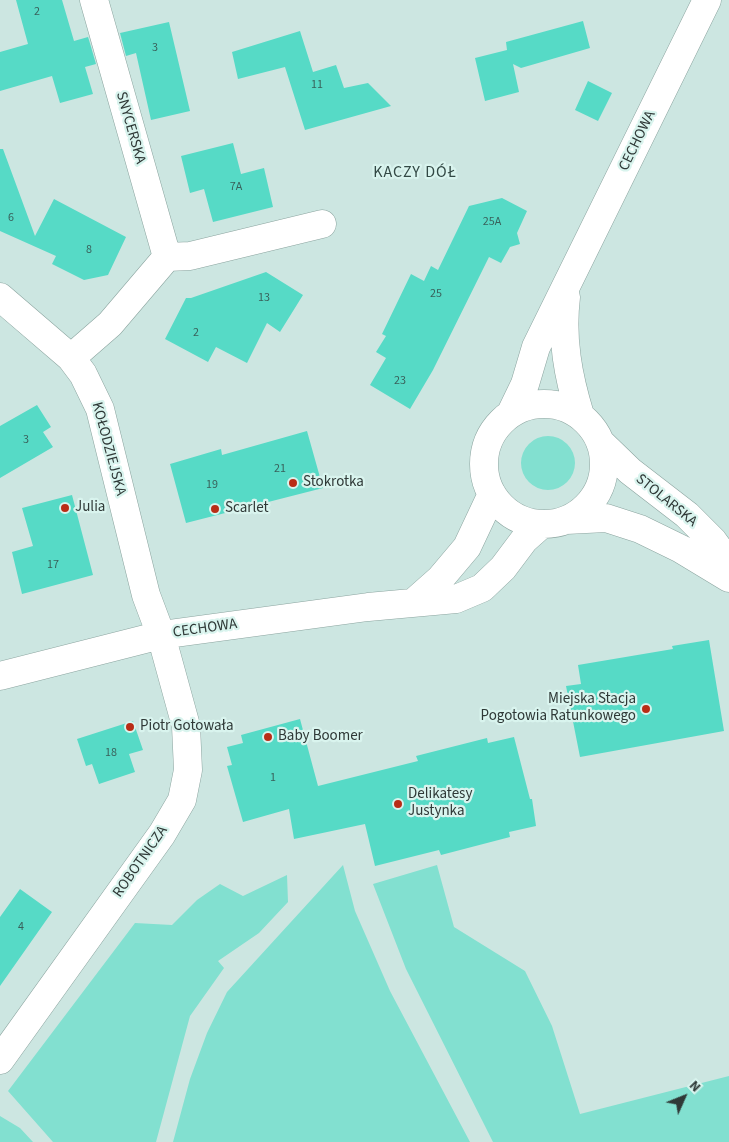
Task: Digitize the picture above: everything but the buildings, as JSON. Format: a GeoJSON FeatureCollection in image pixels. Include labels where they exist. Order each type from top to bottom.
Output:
{"type":"FeatureCollection","features":[{"type":"Feature","properties":{"kind":"street","name":"SNYCERSKA"},"geometry":{"type":"LineString","coordinates":[[94,0],[167,256]]}},
{"type":"Feature","properties":{"kind":"street","name":"CECHOWA"},"geometry":{"type":"LineString","coordinates":[[511,413],[525,384],[536,347],[707,0]]}},
{"type":"Feature","properties":{"kind":"street"},"geometry":{"type":"LineString","coordinates":[[71,358],[110,324],[167,256],[190,256],[322,224]]}},
{"type":"Feature","properties":{"kind":"street","name":"CECHOWA"},"geometry":{"type":"LineString","coordinates":[[568,281],[563,319],[565,347],[571,387],[580,416]]}},
{"type":"Feature","properties":{"kind":"street","name":"KOŁODZIEJSKA"},"geometry":{"type":"LineString","coordinates":[[0,297],[71,358],[83,374],[100,408],[146,595],[161,635]]}},
{"type":"Feature","properties":{"kind":"street"},"geometry":{"type":"LineString","coordinates":[[546,404],[564,407],[580,416],[592,427],[600,442],[604,465],[599,488],[586,507],[554,522],[522,520],[505,510],[492,494],[485,478],[484,459],[488,441],[498,425],[511,413],[528,406],[546,404]]}},
{"type":"Feature","properties":{"kind":"street","name":"STOLARSKA"},"geometry":{"type":"LineString","coordinates":[[600,442],[630,471],[686,515],[713,541],[729,563]]}},
{"type":"Feature","properties":{"kind":"street"},"geometry":{"type":"LineString","coordinates":[[414,602],[440,579],[467,547],[492,494]]}},
{"type":"Feature","properties":{"kind":"street","name":"STOLARSKA"},"geometry":{"type":"LineString","coordinates":[[554,522],[606,518],[640,529],[681,549],[729,578]]}},
{"type":"Feature","properties":{"kind":"street","name":"CECHOWA"},"geometry":{"type":"LineString","coordinates":[[0,676],[161,635],[414,602],[456,599],[482,588],[503,568],[524,540],[554,522]]}},
{"type":"Feature","properties":{"kind":"street","name":"ROBOTNICZA"},"geometry":{"type":"LineString","coordinates":[[0,1060],[154,846],[182,800],[188,770],[186,726],[161,635]]}},
{"type":"Feature","properties":{"kind":"green space"},"geometry":{"type":"Polygon","coordinates":[[[543,436],[553,436],[563,440],[571,448],[575,463],[571,478],[563,486],[553,490],[543,490],[533,486],[525,478],[521,468],[521,458],[525,448],[533,440],[543,436]]]}},
{"type":"Feature","properties":{"kind":"green space"},"geometry":{"type":"Polygon","coordinates":[[[343,865],[355,911],[390,991],[470,1142],[173,1142],[190,1079],[207,1033],[227,992],[343,865]]]}},
{"type":"Feature","properties":{"kind":"green space"},"geometry":{"type":"Polygon","coordinates":[[[437,865],[454,927],[525,971],[552,1026],[580,1114],[729,1076],[729,1142],[493,1142],[406,969],[373,884],[437,865]]]}},
{"type":"Feature","properties":{"kind":"green space"},"geometry":{"type":"Polygon","coordinates":[[[287,875],[288,902],[259,933],[218,961],[224,968],[190,1016],[156,1142],[53,1142],[8,1091],[135,923],[172,925],[197,900],[220,884],[243,896],[287,875]]]}},
{"type":"Feature","properties":{"kind":"green space"},"geometry":{"type":"Polygon","coordinates":[[[0,1116],[20,1128],[33,1142],[0,1142],[0,1116]]]}},
{"type":"Feature","properties":{"kind":"place","name":"Stokrotka"},"geometry":{"type":"Point","coordinates":[293,483]}},
{"type":"Feature","properties":{"kind":"place","name":"Julia"},"geometry":{"type":"Point","coordinates":[65,508]}},
{"type":"Feature","properties":{"kind":"place","name":"Scarlet"},"geometry":{"type":"Point","coordinates":[215,509]}},
{"type":"Feature","properties":{"kind":"place","name":"Miejska Stacja Pogotowia Ratunkowego"},"geometry":{"type":"Point","coordinates":[646,709]}},
{"type":"Feature","properties":{"kind":"place","name":"Piotr Gotowała"},"geometry":{"type":"Point","coordinates":[130,727]}},
{"type":"Feature","properties":{"kind":"place","name":"Baby Boomer"},"geometry":{"type":"Point","coordinates":[268,737]}},
{"type":"Feature","properties":{"kind":"place","name":"Delikatesy Justynka"},"geometry":{"type":"Point","coordinates":[398,804]}},
{"type":"Feature","properties":{"kind":"district","name":"KACZY DÓŁ"},"geometry":{"type":"Point","coordinates":[415,173]}}]}
